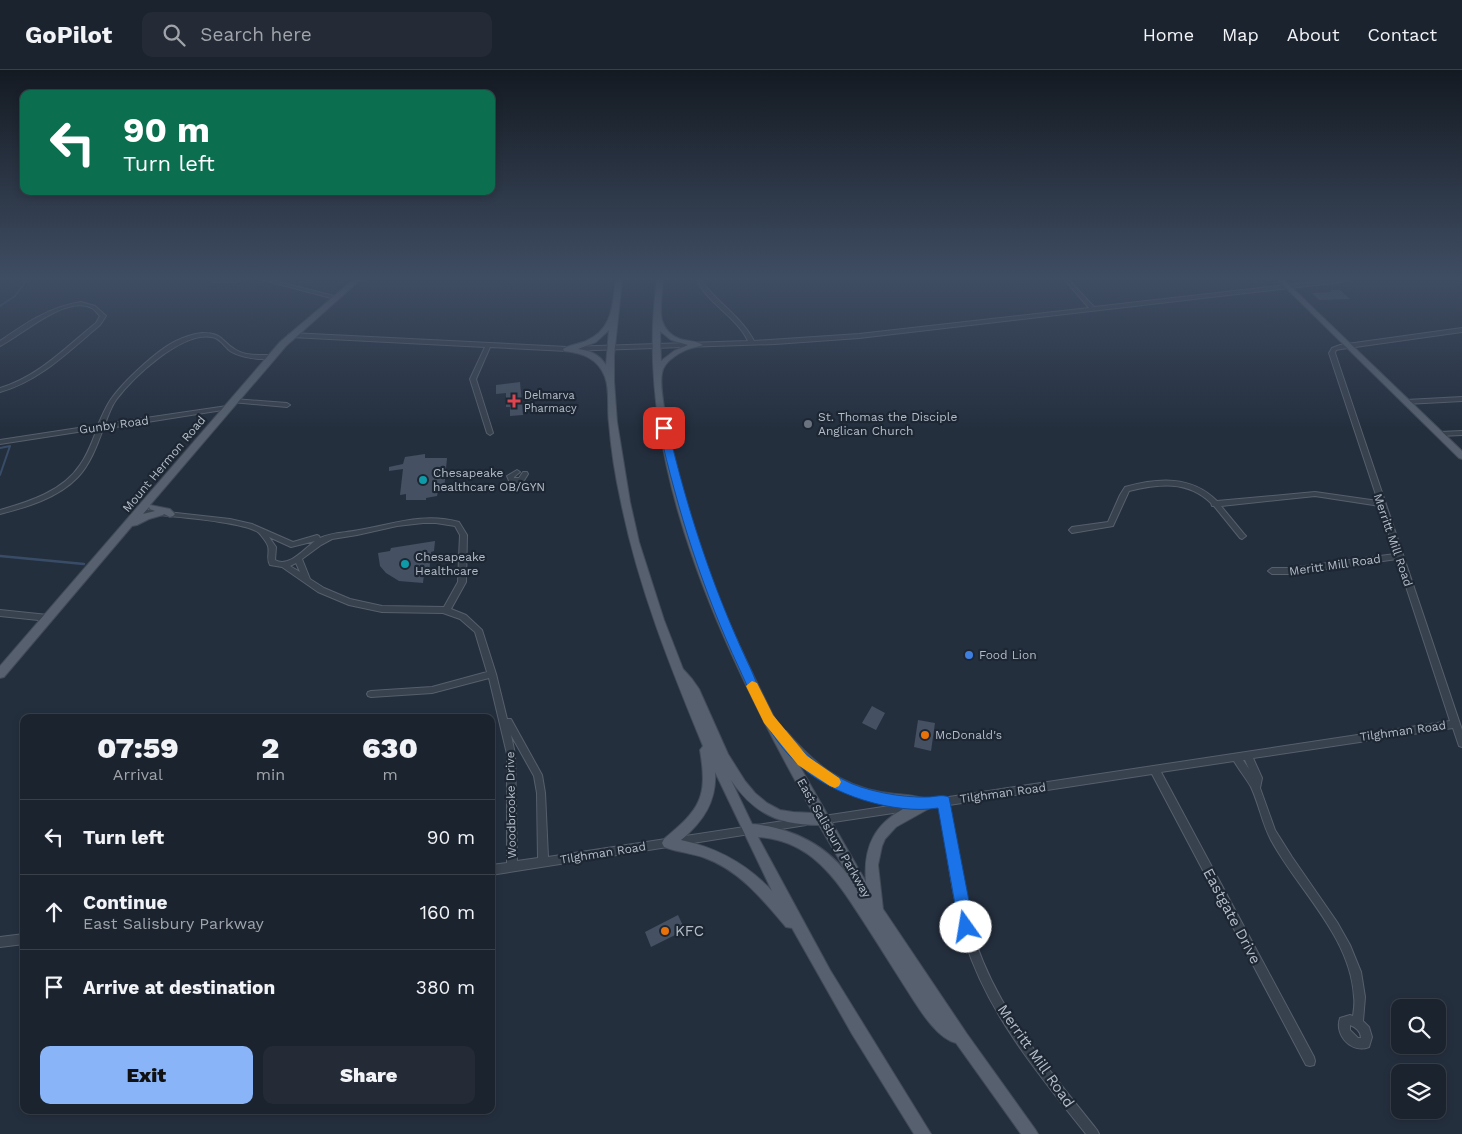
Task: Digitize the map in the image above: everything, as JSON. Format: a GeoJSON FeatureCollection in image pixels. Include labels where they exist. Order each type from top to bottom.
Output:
{"type":"FeatureCollection","features":[{"type":"Feature","properties":{"kind":"main road","name":"Mount Hermon Road"},"geometry":{"type":"LineString","coordinates":[[0,674],[271,357],[297,330]]}},
{"type":"Feature","properties":{"kind":"main road"},"geometry":{"type":"LineString","coordinates":[[567,349],[597,339],[606,330]]}},
{"type":"Feature","properties":{"kind":"main road"},"geometry":{"type":"LineString","coordinates":[[612,330],[610,380],[616,439],[628,508],[649,588],[677,670],[702,732],[748,830],[807,942],[923,1134]]}},
{"type":"Feature","properties":{"kind":"main road","name":"East Salisbury Parkway"},"geometry":{"type":"LineString","coordinates":[[655,330],[656,376],[661,417],[671,464],[700,562],[725,625],[768,719],[822,820],[878,914],[964,1042],[1030,1134]]}},
{"type":"Feature","properties":{"kind":"main road"},"geometry":{"type":"LineString","coordinates":[[664,330],[667,335],[678,341],[699,345]]}},
{"type":"Feature","properties":{"kind":"main road"},"geometry":{"type":"LineString","coordinates":[[1331,330],[1462,456]]}},
{"type":"Feature","properties":{"kind":"main road"},"geometry":{"type":"LineString","coordinates":[[656,376],[669,357],[680,350],[699,345]]}},
{"type":"Feature","properties":{"kind":"main road"},"geometry":{"type":"LineString","coordinates":[[567,349],[584,352],[598,358],[610,380]]}},
{"type":"Feature","properties":{"kind":"main road"},"geometry":{"type":"LineString","coordinates":[[156,492],[153,507],[167,510],[170,514]]}},
{"type":"Feature","properties":{"kind":"main road"},"geometry":{"type":"LineString","coordinates":[[121,533],[140,519],[160,513]]}},
{"type":"Feature","properties":{"kind":"main road"},"geometry":{"type":"LineString","coordinates":[[677,670],[692,684],[723,755],[744,790],[764,807],[777,814],[799,819],[822,820]]}},
{"type":"Feature","properties":{"kind":"main road"},"geometry":{"type":"LineString","coordinates":[[768,719],[802,760],[839,785],[880,798],[926,804]]}},
{"type":"Feature","properties":{"kind":"main road"},"geometry":{"type":"LineString","coordinates":[[668,842],[699,815],[708,798],[710,774],[702,732]]}},
{"type":"Feature","properties":{"kind":"main road"},"geometry":{"type":"LineString","coordinates":[[878,914],[872,880],[872,855],[879,838],[888,825],[926,804]]}},
{"type":"Feature","properties":{"kind":"main road"},"geometry":{"type":"LineString","coordinates":[[748,830],[773,831],[789,836],[827,860],[843,878],[933,1018],[964,1042]]}},
{"type":"Feature","properties":{"kind":"main road"},"geometry":{"type":"LineString","coordinates":[[668,842],[704,852],[747,873],[767,892],[807,942]]}},
{"type":"Feature","properties":{"kind":"street"},"geometry":{"type":"LineString","coordinates":[[0,344],[21,330]]}},
{"type":"Feature","properties":{"kind":"street"},"geometry":{"type":"LineString","coordinates":[[0,390],[15,386],[33,376],[91,330]]}},
{"type":"Feature","properties":{"kind":"street"},"geometry":{"type":"LineString","coordinates":[[744,330],[752,343]]}},
{"type":"Feature","properties":{"kind":"street"},"geometry":{"type":"LineString","coordinates":[[291,335],[567,349],[752,343],[859,336],[914,330]]}},
{"type":"Feature","properties":{"kind":"street"},"geometry":{"type":"LineString","coordinates":[[1347,346],[1462,330]]}},
{"type":"Feature","properties":{"kind":"street"},"geometry":{"type":"LineString","coordinates":[[0,512],[38,499],[57,490],[74,477],[91,454],[111,403],[121,391],[164,352],[184,339],[214,335],[222,338],[240,354],[271,357]]}},
{"type":"Feature","properties":{"kind":"street"},"geometry":{"type":"LineString","coordinates":[[488,346],[473,379],[490,433]]}},
{"type":"Feature","properties":{"kind":"street","name":"Merritt Mill Road"},"geometry":{"type":"LineString","coordinates":[[1347,346],[1334,349],[1332,356],[1380,504],[1462,744]]}},
{"type":"Feature","properties":{"kind":"street"},"geometry":{"type":"LineString","coordinates":[[1406,402],[1462,399]]}},
{"type":"Feature","properties":{"kind":"street"},"geometry":{"type":"LineString","coordinates":[[234,401],[287,405]]}},
{"type":"Feature","properties":{"kind":"street","name":"Gunby Road"},"geometry":{"type":"LineString","coordinates":[[0,442],[227,408]]}},
{"type":"Feature","properties":{"kind":"street"},"geometry":{"type":"LineString","coordinates":[[1440,434],[1462,433]]}},
{"type":"Feature","properties":{"kind":"street"},"geometry":{"type":"LineString","coordinates":[[517,472],[510,476],[512,481],[522,480],[525,474]]}},
{"type":"Feature","properties":{"kind":"street"},"geometry":{"type":"LineString","coordinates":[[1072,530],[1111,524],[1124,492],[1138,486],[1184,482],[1201,490],[1242,536]]}},
{"type":"Feature","properties":{"kind":"street"},"geometry":{"type":"LineString","coordinates":[[1214,504],[1315,494],[1380,504]]}},
{"type":"Feature","properties":{"kind":"street"},"geometry":{"type":"LineString","coordinates":[[140,511],[230,520],[293,544],[301,548],[299,556],[308,581]]}},
{"type":"Feature","properties":{"kind":"street"},"geometry":{"type":"LineString","coordinates":[[284,565],[299,556],[313,544],[330,536],[440,520],[451,522],[460,527],[465,540],[462,582],[446,611]]}},
{"type":"Feature","properties":{"kind":"street"},"geometry":{"type":"LineString","coordinates":[[273,552],[281,546],[336,530],[370,529]]}},
{"type":"Feature","properties":{"kind":"street","name":"Woodbrooke Drive"},"geometry":{"type":"LineString","coordinates":[[262,532],[271,542],[273,552],[271,560],[273,563],[284,565],[328,594],[354,604],[375,608],[446,611],[462,617],[478,630],[503,715],[511,754],[512,866]]}},
{"type":"Feature","properties":{"kind":"street","name":"Meritt Mill Road"},"geometry":{"type":"LineString","coordinates":[[1272,571],[1290,571],[1398,556]]}},
{"type":"Feature","properties":{"kind":"street"},"geometry":{"type":"LineString","coordinates":[[0,613],[48,618]]}},
{"type":"Feature","properties":{"kind":"street"},"geometry":{"type":"LineString","coordinates":[[372,694],[432,690],[492,674]]}},
{"type":"Feature","properties":{"kind":"street","name":"Woodbrooke Drive"},"geometry":{"type":"LineString","coordinates":[[503,715],[538,775],[541,793],[543,862]]}},
{"type":"Feature","properties":{"kind":"street","name":"Tilghman Road"},"geometry":{"type":"LineString","coordinates":[[495,869],[1455,724]]}},
{"type":"Feature","properties":{"kind":"street"},"geometry":{"type":"LineString","coordinates":[[1247,755],[1258,778],[1256,788]]}},
{"type":"Feature","properties":{"kind":"street"},"geometry":{"type":"LineString","coordinates":[[1236,757],[1256,788],[1265,819],[1275,840],[1335,929],[1354,966],[1361,998],[1358,1023]]}},
{"type":"Feature","properties":{"kind":"street","name":"Eastgate Drive"},"geometry":{"type":"LineString","coordinates":[[1155,770],[1310,1061]]}},
{"type":"Feature","properties":{"kind":"street","name":"Merritt Mill Road"},"geometry":{"type":"LineString","coordinates":[[944,801],[958,892],[966,927],[978,961],[996,1000],[1016,1032],[1092,1134]]}},
{"type":"Feature","properties":{"kind":"street"},"geometry":{"type":"LineString","coordinates":[[0,942],[20,940]]}},
{"type":"Feature","properties":{"kind":"building","name":"Delmarva Pharmacy"},"geometry":{"type":"Polygon","coordinates":[[[520,382],[523,415],[510,416],[510,407],[506,407],[506,393],[496,394],[496,385],[520,382]]]}},
{"type":"Feature","properties":{"kind":"building","name":"Chesapeake healthcare OB/GYN"},"geometry":{"type":"Polygon","coordinates":[[[425,454],[425,458],[447,458],[444,490],[438,491],[437,496],[426,498],[426,500],[406,500],[406,494],[400,495],[403,469],[389,471],[389,467],[403,464],[405,457],[425,454]]]}},
{"type":"Feature","properties":{"kind":"building","name":"Chesapeake Healthcare"},"geometry":{"type":"Polygon","coordinates":[[[435,541],[434,551],[431,552],[429,574],[424,574],[423,583],[399,581],[386,573],[380,566],[378,553],[390,551],[391,548],[435,541]]]}},
{"type":"Feature","properties":{"kind":"building"},"geometry":{"type":"Polygon","coordinates":[[[872,706],[885,713],[876,730],[862,723],[872,706]]]}},
{"type":"Feature","properties":{"kind":"building","name":"McDonald's"},"geometry":{"type":"Polygon","coordinates":[[[918,720],[935,723],[931,751],[914,747],[918,720]]]}},
{"type":"Feature","properties":{"kind":"building","name":"KFC"},"geometry":{"type":"Polygon","coordinates":[[[678,915],[685,930],[651,947],[645,932],[678,915]]]}},
{"type":"Feature","properties":{"kind":"waterway"},"geometry":{"type":"LineString","coordinates":[[0,448],[10,446],[0,475]]}},
{"type":"Feature","properties":{"kind":"waterway"},"geometry":{"type":"LineString","coordinates":[[0,556],[84,564]]}},
{"type":"Feature","properties":{"kind":"slow traffic"},"geometry":{"type":"LineString","coordinates":[[752,686],[768,719],[802,760],[835,782]]}},
{"type":"Feature","properties":{"kind":"place","name":"Delmarva Pharmacy"},"geometry":{"type":"Point","coordinates":[514,401]}},
{"type":"Feature","properties":{"kind":"place","name":"St. Thomas the Disciple Anglican Church"},"geometry":{"type":"Point","coordinates":[808,424]}},
{"type":"Feature","properties":{"kind":"place","name":"Chesapeake healthcare OB/GYN"},"geometry":{"type":"Point","coordinates":[423,480]}},
{"type":"Feature","properties":{"kind":"place","name":"Chesapeake Healthcare"},"geometry":{"type":"Point","coordinates":[405,564]}},
{"type":"Feature","properties":{"kind":"place","name":"Food Lion"},"geometry":{"type":"Point","coordinates":[969,655]}},
{"type":"Feature","properties":{"kind":"place","name":"McDonald's"},"geometry":{"type":"Point","coordinates":[925,735]}},
{"type":"Feature","properties":{"kind":"place","name":"KFC"},"geometry":{"type":"Point","coordinates":[665,931]}},
{"type":"Feature","properties":{"kind":"route"},"geometry":{"type":"LineString","coordinates":[[664,428],[678,492],[700,562],[744,670],[768,719],[802,760],[839,785],[857,793],[880,798],[926,804],[944,801],[958,892],[966,927]]}}]}
